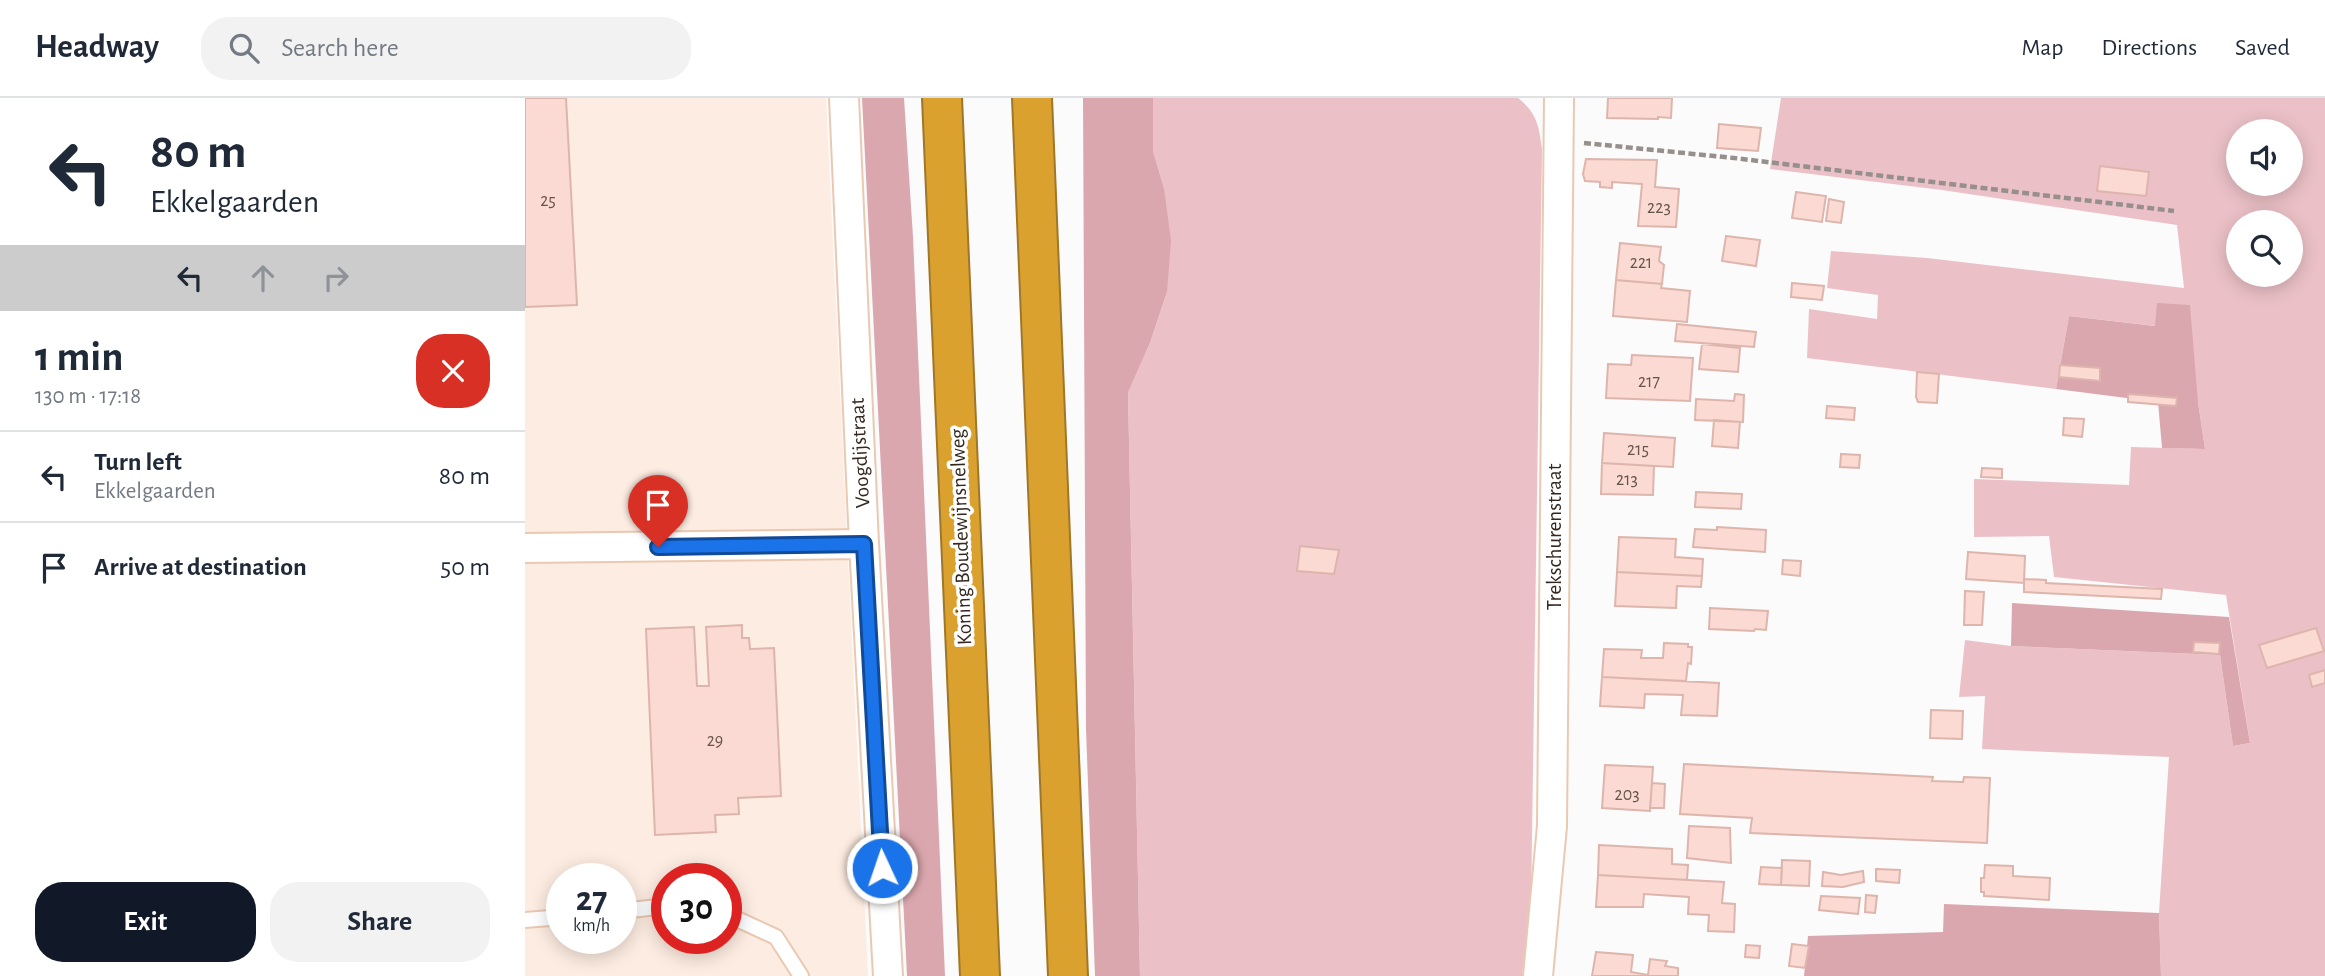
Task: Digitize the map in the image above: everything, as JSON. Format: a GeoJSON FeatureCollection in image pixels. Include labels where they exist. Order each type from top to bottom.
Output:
{"type":"FeatureCollection","features":[{"type":"Feature","properties":{"kind":"highway","name":"Koning Boudewijnsnelweg"},"geometry":{"type":"LineString","coordinates":[[942,98],[980,976]]}},
{"type":"Feature","properties":{"kind":"highway"},"geometry":{"type":"LineString","coordinates":[[1032,98],[1068,976]]}},
{"type":"Feature","properties":{"kind":"street","name":"Voogdijstraat"},"geometry":{"type":"LineString","coordinates":[[844,98],[864,544],[888,976]]}},
{"type":"Feature","properties":{"kind":"street","name":"Trekschurenstraat"},"geometry":{"type":"LineString","coordinates":[[1538,976],[1552,826],[1559,98]]}},
{"type":"Feature","properties":{"kind":"street"},"geometry":{"type":"LineString","coordinates":[[525,548],[864,544]]}},
{"type":"Feature","properties":{"kind":"lane"},"geometry":{"type":"LineString","coordinates":[[525,920],[546,918]]}},
{"type":"Feature","properties":{"kind":"lane"},"geometry":{"type":"LineString","coordinates":[[742,921],[776,937],[801,976]]}},
{"type":"Feature","properties":{"kind":"path"},"geometry":{"type":"LineString","coordinates":[[1559,141],[1734,158],[2174,211]]}},
{"type":"Feature","properties":{"kind":"shaded area"},"geometry":{"type":"Polygon","coordinates":[[[525,98],[826,98],[868,976],[525,976],[525,98]]]}},
{"type":"Feature","properties":{"kind":"shaded area"},"geometry":{"type":"Polygon","coordinates":[[[862,98],[904,98],[913,237],[945,976],[907,976],[862,98]]]}},
{"type":"Feature","properties":{"kind":"shaded area"},"geometry":{"type":"Polygon","coordinates":[[[1083,98],[1153,98],[1153,151],[1164,188],[1171,241],[1167,292],[1150,343],[1128,392],[1140,976],[1095,976],[1086,729],[1083,98]]]}},
{"type":"Feature","properties":{"kind":"shaded area"},"geometry":{"type":"Polygon","coordinates":[[[1153,98],[1518,98],[1536,120],[1542,149],[1531,906],[1522,976],[1140,976],[1128,391],[1150,343],[1167,292],[1164,188],[1153,151],[1153,98]]]}},
{"type":"Feature","properties":{"kind":"shaded area"},"geometry":{"type":"Polygon","coordinates":[[[1781,98],[2325,98],[2325,976],[2161,976],[2159,913],[2169,757],[1982,749],[1985,696],[1959,697],[1965,640],[2011,646],[2220,655],[2233,746],[2250,743],[2226,595],[2054,577],[2049,536],[1974,537],[1974,479],[2129,485],[2131,447],[2205,449],[2198,402],[2156,326],[2069,316],[2056,389],[1807,358],[1809,309],[1877,319],[1878,295],[1827,288],[1831,251],[1927,258],[2184,288],[2177,225],[1942,190],[1770,169],[1781,98]]]}},
{"type":"Feature","properties":{"kind":"shaded area"},"geometry":{"type":"Polygon","coordinates":[[[2157,303],[2190,305],[2205,449],[2162,448],[2158,402],[2056,389],[2069,316],[2155,326],[2157,303]]]}},
{"type":"Feature","properties":{"kind":"shaded area"},"geometry":{"type":"Polygon","coordinates":[[[2012,603],[2229,617],[2250,743],[2233,746],[2220,655],[2011,646],[2012,603]]]}},
{"type":"Feature","properties":{"kind":"shaded area"},"geometry":{"type":"Polygon","coordinates":[[[1944,904],[2159,913],[2161,976],[1804,976],[1808,936],[1943,932],[1944,904]]]}},
{"type":"Feature","properties":{"kind":"building"},"geometry":{"type":"Polygon","coordinates":[[[525,98],[566,98],[577,305],[525,307],[525,98]]]}},
{"type":"Feature","properties":{"kind":"building"},"geometry":{"type":"Polygon","coordinates":[[[1608,98],[1672,98],[1671,118],[1607,118],[1608,98]]]}},
{"type":"Feature","properties":{"kind":"building"},"geometry":{"type":"Polygon","coordinates":[[[1719,124],[1761,128],[1758,151],[1717,148],[1719,124]]]}},
{"type":"Feature","properties":{"kind":"building"},"geometry":{"type":"Polygon","coordinates":[[[1586,159],[1657,160],[1655,187],[1679,189],[1676,227],[1638,226],[1642,184],[1612,182],[1612,188],[1600,187],[1600,182],[1585,181],[1583,174],[1586,159]]]}},
{"type":"Feature","properties":{"kind":"building"},"geometry":{"type":"Polygon","coordinates":[[[2100,166],[2149,172],[2146,196],[2097,191],[2100,166]]]}},
{"type":"Feature","properties":{"kind":"building"},"geometry":{"type":"Polygon","coordinates":[[[1796,192],[1826,196],[1822,222],[1792,218],[1796,192]]]}},
{"type":"Feature","properties":{"kind":"building"},"geometry":{"type":"Polygon","coordinates":[[[1829,199],[1844,202],[1841,223],[1826,221],[1829,199]]]}},
{"type":"Feature","properties":{"kind":"building"},"geometry":{"type":"Polygon","coordinates":[[[1726,236],[1760,240],[1756,266],[1722,261],[1726,236]]]}},
{"type":"Feature","properties":{"kind":"building"},"geometry":{"type":"Polygon","coordinates":[[[1620,243],[1661,247],[1659,261],[1664,265],[1662,284],[1616,280],[1620,243]]]}},
{"type":"Feature","properties":{"kind":"building"},"geometry":{"type":"Polygon","coordinates":[[[1616,280],[1662,284],[1661,288],[1690,291],[1687,322],[1613,316],[1616,280]]]}},
{"type":"Feature","properties":{"kind":"building"},"geometry":{"type":"Polygon","coordinates":[[[1792,283],[1824,286],[1822,300],[1791,297],[1792,283]]]}},
{"type":"Feature","properties":{"kind":"building"},"geometry":{"type":"Polygon","coordinates":[[[1677,324],[1756,332],[1754,347],[1675,341],[1677,324]]]}},
{"type":"Feature","properties":{"kind":"building"},"geometry":{"type":"Polygon","coordinates":[[[1702,344],[1740,348],[1738,372],[1699,369],[1702,344]]]}},
{"type":"Feature","properties":{"kind":"building"},"geometry":{"type":"Polygon","coordinates":[[[1632,355],[1693,358],[1690,401],[1606,398],[1608,364],[1631,365],[1632,355]]]}},
{"type":"Feature","properties":{"kind":"building"},"geometry":{"type":"Polygon","coordinates":[[[2060,365],[2100,368],[2100,381],[2059,377],[2060,365]]]}},
{"type":"Feature","properties":{"kind":"building"},"geometry":{"type":"Polygon","coordinates":[[[1917,372],[1939,374],[1937,403],[1918,402],[1917,372]]]}},
{"type":"Feature","properties":{"kind":"building"},"geometry":{"type":"Polygon","coordinates":[[[1735,394],[1744,395],[1743,422],[1695,420],[1696,399],[1734,401],[1735,394]]]}},
{"type":"Feature","properties":{"kind":"building"},"geometry":{"type":"Polygon","coordinates":[[[2128,394],[2177,398],[2176,406],[2128,402],[2128,394]]]}},
{"type":"Feature","properties":{"kind":"building"},"geometry":{"type":"Polygon","coordinates":[[[1827,406],[1855,408],[1854,420],[1826,418],[1827,406]]]}},
{"type":"Feature","properties":{"kind":"building"},"geometry":{"type":"Polygon","coordinates":[[[2064,418],[2084,419],[2082,437],[2063,435],[2064,418]]]}},
{"type":"Feature","properties":{"kind":"building"},"geometry":{"type":"Polygon","coordinates":[[[1714,420],[1740,422],[1738,448],[1712,446],[1714,420]]]}},
{"type":"Feature","properties":{"kind":"building"},"geometry":{"type":"Polygon","coordinates":[[[1604,433],[1675,438],[1673,467],[1602,463],[1604,433]]]}},
{"type":"Feature","properties":{"kind":"building"},"geometry":{"type":"Polygon","coordinates":[[[1841,454],[1860,455],[1859,468],[1840,467],[1841,454]]]}},
{"type":"Feature","properties":{"kind":"building"},"geometry":{"type":"Polygon","coordinates":[[[1602,463],[1654,466],[1653,495],[1601,494],[1602,463]]]}},
{"type":"Feature","properties":{"kind":"building"},"geometry":{"type":"Polygon","coordinates":[[[1982,468],[2002,469],[2002,478],[1981,477],[1982,468]]]}},
{"type":"Feature","properties":{"kind":"building"},"geometry":{"type":"Polygon","coordinates":[[[1696,492],[1742,494],[1741,509],[1695,507],[1696,492]]]}},
{"type":"Feature","properties":{"kind":"building"},"geometry":{"type":"Polygon","coordinates":[[[1717,527],[1766,530],[1765,552],[1693,547],[1695,529],[1717,530],[1717,527]]]}},
{"type":"Feature","properties":{"kind":"building"},"geometry":{"type":"Polygon","coordinates":[[[1619,537],[1676,539],[1675,557],[1703,559],[1702,576],[1617,572],[1619,537]]]}},
{"type":"Feature","properties":{"kind":"building"},"geometry":{"type":"Polygon","coordinates":[[[1300,546],[1339,550],[1334,574],[1297,571],[1300,546]]]}},
{"type":"Feature","properties":{"kind":"building"},"geometry":{"type":"Polygon","coordinates":[[[1968,552],[2025,556],[2024,583],[1966,579],[1968,552]]]}},
{"type":"Feature","properties":{"kind":"building"},"geometry":{"type":"Polygon","coordinates":[[[1783,560],[1801,561],[1800,576],[1782,574],[1783,560]]]}},
{"type":"Feature","properties":{"kind":"building"},"geometry":{"type":"Polygon","coordinates":[[[1617,572],[1702,576],[1701,587],[1677,586],[1676,608],[1615,606],[1617,572]]]}},
{"type":"Feature","properties":{"kind":"building"},"geometry":{"type":"Polygon","coordinates":[[[2024,579],[2046,580],[2046,583],[2162,589],[2161,599],[2024,592],[2024,579]]]}},
{"type":"Feature","properties":{"kind":"building"},"geometry":{"type":"Polygon","coordinates":[[[1965,591],[1984,592],[1982,625],[1964,625],[1965,591]]]}},
{"type":"Feature","properties":{"kind":"building"},"geometry":{"type":"Polygon","coordinates":[[[1710,608],[1768,611],[1766,630],[1709,629],[1710,608]]]}},
{"type":"Feature","properties":{"kind":"building"},"geometry":{"type":"Polygon","coordinates":[[[742,625],[742,638],[749,638],[750,649],[774,648],[781,796],[738,798],[739,814],[715,815],[716,832],[655,835],[646,629],[694,627],[697,686],[709,686],[706,627],[742,625]]]}},
{"type":"Feature","properties":{"kind":"building"},"geometry":{"type":"Polygon","coordinates":[[[2316,628],[2324,651],[2267,668],[2259,645],[2316,628]]]}},
{"type":"Feature","properties":{"kind":"building"},"geometry":{"type":"Polygon","coordinates":[[[2194,642],[2220,643],[2219,654],[2193,652],[2194,642]]]}},
{"type":"Feature","properties":{"kind":"building"},"geometry":{"type":"Polygon","coordinates":[[[1664,643],[1688,644],[1688,647],[1692,647],[1686,681],[1602,677],[1604,649],[1642,650],[1641,658],[1663,658],[1664,643]]]}},
{"type":"Feature","properties":{"kind":"building"},"geometry":{"type":"Polygon","coordinates":[[[2325,670],[2325,683],[2312,687],[2309,675],[2325,670]]]}},
{"type":"Feature","properties":{"kind":"building"},"geometry":{"type":"Polygon","coordinates":[[[1602,677],[1719,683],[1717,716],[1681,715],[1683,695],[1645,694],[1644,708],[1600,706],[1602,677]]]}},
{"type":"Feature","properties":{"kind":"building"},"geometry":{"type":"Polygon","coordinates":[[[1931,710],[1963,711],[1962,739],[1930,738],[1931,710]]]}},
{"type":"Feature","properties":{"kind":"building"},"geometry":{"type":"Polygon","coordinates":[[[1684,764],[1933,777],[1932,781],[1963,782],[1964,777],[1990,778],[1987,843],[1750,833],[1752,818],[1680,814],[1684,764]]]}},
{"type":"Feature","properties":{"kind":"building"},"geometry":{"type":"Polygon","coordinates":[[[1605,765],[1653,767],[1650,811],[1602,808],[1605,765]]]}},
{"type":"Feature","properties":{"kind":"building"},"geometry":{"type":"Polygon","coordinates":[[[1652,783],[1665,784],[1664,808],[1650,808],[1652,783]]]}},
{"type":"Feature","properties":{"kind":"building"},"geometry":{"type":"Polygon","coordinates":[[[1689,826],[1730,828],[1731,863],[1687,858],[1689,826]]]}},
{"type":"Feature","properties":{"kind":"building"},"geometry":{"type":"Polygon","coordinates":[[[1599,845],[1672,849],[1672,864],[1688,865],[1687,880],[1598,875],[1599,845]]]}},
{"type":"Feature","properties":{"kind":"building"},"geometry":{"type":"Polygon","coordinates":[[[1782,860],[1810,861],[1809,886],[1781,885],[1782,860]]]}},
{"type":"Feature","properties":{"kind":"building"},"geometry":{"type":"Polygon","coordinates":[[[1985,865],[2013,866],[2013,876],[2050,878],[2049,900],[1984,896],[1984,892],[1981,892],[1981,878],[1984,878],[1985,865]]]}},
{"type":"Feature","properties":{"kind":"building"},"geometry":{"type":"Polygon","coordinates":[[[1761,867],[1782,868],[1781,885],[1759,884],[1761,867]]]}},
{"type":"Feature","properties":{"kind":"building"},"geometry":{"type":"Polygon","coordinates":[[[1876,869],[1900,870],[1899,883],[1876,881],[1876,869]]]}},
{"type":"Feature","properties":{"kind":"building"},"geometry":{"type":"Polygon","coordinates":[[[1863,871],[1864,882],[1843,887],[1822,886],[1823,872],[1841,875],[1863,871]]]}},
{"type":"Feature","properties":{"kind":"building"},"geometry":{"type":"Polygon","coordinates":[[[1598,875],[1724,882],[1722,903],[1735,904],[1734,932],[1708,931],[1709,915],[1688,914],[1689,897],[1644,894],[1643,907],[1596,907],[1598,875]]]}},
{"type":"Feature","properties":{"kind":"building"},"geometry":{"type":"Polygon","coordinates":[[[1866,895],[1877,896],[1875,913],[1865,912],[1866,895]]]}},
{"type":"Feature","properties":{"kind":"building"},"geometry":{"type":"Polygon","coordinates":[[[1821,896],[1860,898],[1858,914],[1819,910],[1821,896]]]}},
{"type":"Feature","properties":{"kind":"building"},"geometry":{"type":"Polygon","coordinates":[[[1792,944],[1809,946],[1805,968],[1789,966],[1792,944]]]}},
{"type":"Feature","properties":{"kind":"building"},"geometry":{"type":"Polygon","coordinates":[[[1746,945],[1760,946],[1759,958],[1745,957],[1746,945]]]}},
{"type":"Feature","properties":{"kind":"building"},"geometry":{"type":"Polygon","coordinates":[[[1596,952],[1633,955],[1631,972],[1648,975],[1650,959],[1667,961],[1665,966],[1678,968],[1678,976],[1592,976],[1596,952]]]}},
{"type":"Feature","properties":{"kind":"route"},"geometry":{"type":"LineString","coordinates":[[658,547],[864,544],[882,868]]}}]}
